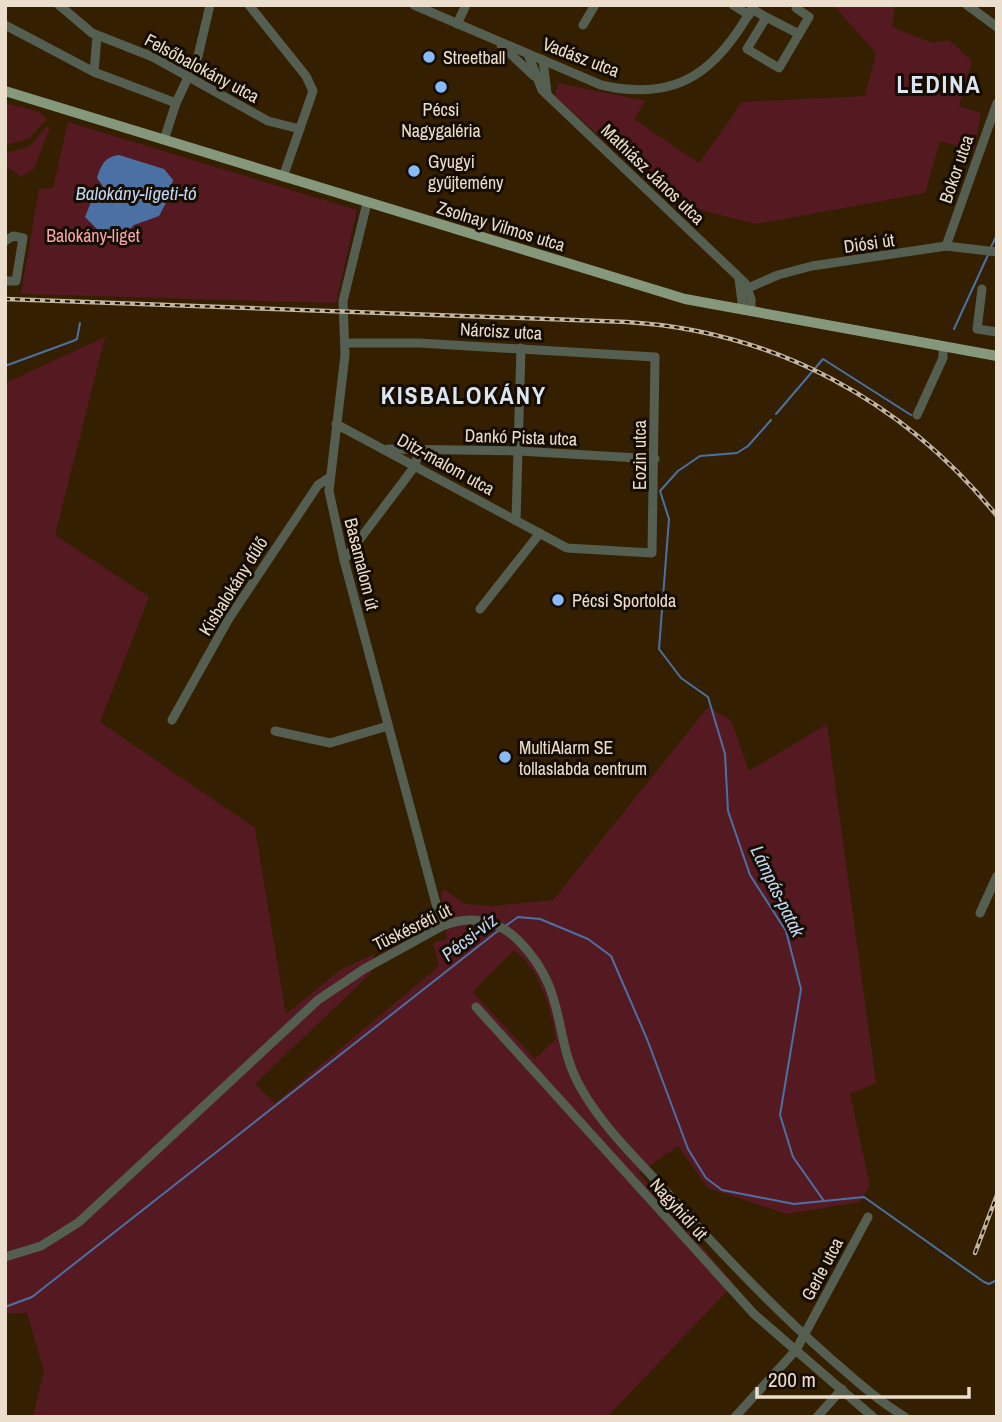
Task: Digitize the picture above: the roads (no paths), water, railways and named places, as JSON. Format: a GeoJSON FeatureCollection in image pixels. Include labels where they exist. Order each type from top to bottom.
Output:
{"type":"FeatureCollection","features":[{"type":"Feature","properties":{"kind":"main road","name":"Zsolnay Vilmos utca"},"geometry":{"type":"LineString","coordinates":[[5,91],[685,299],[997,356]]}},
{"type":"Feature","properties":{"kind":"street","name":"Felsőbalokány utca"},"geometry":{"type":"LineString","coordinates":[[59,5],[97,36],[153,57],[259,117],[300,129]]}},
{"type":"Feature","properties":{"kind":"street"},"geometry":{"type":"LineString","coordinates":[[164,140],[176,103],[198,56],[211,5]]}},
{"type":"Feature","properties":{"kind":"street"},"geometry":{"type":"LineString","coordinates":[[249,5],[312,87],[312,98],[283,177]]}},
{"type":"Feature","properties":{"kind":"street","name":"Vadász utca"},"geometry":{"type":"LineString","coordinates":[[414,5],[558,68],[615,89],[649,91],[676,85],[699,74],[720,57],[752,10]]}},
{"type":"Feature","properties":{"kind":"street"},"geometry":{"type":"LineString","coordinates":[[457,24],[466,5]]}},
{"type":"Feature","properties":{"kind":"street"},"geometry":{"type":"LineString","coordinates":[[583,25],[595,5]]}},
{"type":"Feature","properties":{"kind":"street"},"geometry":{"type":"LineString","coordinates":[[733,5],[752,10],[799,34]]}},
{"type":"Feature","properties":{"kind":"street"},"geometry":{"type":"LineString","coordinates":[[967,5],[997,27]]}},
{"type":"Feature","properties":{"kind":"street"},"geometry":{"type":"LineString","coordinates":[[764,16],[747,49],[779,68],[808,17],[795,6]]}},
{"type":"Feature","properties":{"kind":"street"},"geometry":{"type":"LineString","coordinates":[[5,25],[94,72],[176,103]]}},
{"type":"Feature","properties":{"kind":"street"},"geometry":{"type":"LineString","coordinates":[[94,72],[97,36]]}},
{"type":"Feature","properties":{"kind":"street"},"geometry":{"type":"LineString","coordinates":[[497,41],[540,79],[558,68]]}},
{"type":"Feature","properties":{"kind":"street","name":"Mathiász János utca"},"geometry":{"type":"LineString","coordinates":[[528,54],[547,96],[748,288]]}},
{"type":"Feature","properties":{"kind":"street","name":"Mathiász János utca"},"geometry":{"type":"LineString","coordinates":[[540,79],[542,60]]}},
{"type":"Feature","properties":{"kind":"street","name":"Bokor utca"},"geometry":{"type":"LineString","coordinates":[[947,246],[997,103]]}},
{"type":"Feature","properties":{"kind":"street","name":"Basamalom út"},"geometry":{"type":"LineString","coordinates":[[367,203],[343,301],[345,343],[329,491],[344,560],[442,926]]}},
{"type":"Feature","properties":{"kind":"street"},"geometry":{"type":"LineString","coordinates":[[5,241],[13,236],[23,238],[16,281],[5,281]]}},
{"type":"Feature","properties":{"kind":"street","name":"Diósi út"},"geometry":{"type":"LineString","coordinates":[[748,288],[778,275],[812,266],[947,246],[997,252]]}},
{"type":"Feature","properties":{"kind":"street"},"geometry":{"type":"LineString","coordinates":[[737,275],[747,310]]}},
{"type":"Feature","properties":{"kind":"street"},"geometry":{"type":"LineString","coordinates":[[747,310],[748,288]]}},
{"type":"Feature","properties":{"kind":"street"},"geometry":{"type":"LineString","coordinates":[[982,289],[977,329],[997,332]]}},
{"type":"Feature","properties":{"kind":"street","name":"Nárcisz utca"},"geometry":{"type":"LineString","coordinates":[[345,343],[521,348],[654,357]]}},
{"type":"Feature","properties":{"kind":"street"},"geometry":{"type":"LineString","coordinates":[[917,415],[943,358],[943,347]]}},
{"type":"Feature","properties":{"kind":"street"},"geometry":{"type":"LineString","coordinates":[[516,520],[521,348]]}},
{"type":"Feature","properties":{"kind":"street","name":"Eozin utca"},"geometry":{"type":"LineString","coordinates":[[652,553],[654,357]]}},
{"type":"Feature","properties":{"kind":"street","name":"Ditz-malom utca"},"geometry":{"type":"LineString","coordinates":[[336,424],[567,548],[652,553]]}},
{"type":"Feature","properties":{"kind":"street","name":"Dankó Pista utca"},"geometry":{"type":"LineString","coordinates":[[386,449],[519,451],[655,459]]}},
{"type":"Feature","properties":{"kind":"street"},"geometry":{"type":"LineString","coordinates":[[344,560],[415,466],[419,449]]}},
{"type":"Feature","properties":{"kind":"street","name":"Kisbalokány dűlő"},"geometry":{"type":"LineString","coordinates":[[172,720],[228,620],[318,485],[330,477]]}},
{"type":"Feature","properties":{"kind":"street"},"geometry":{"type":"LineString","coordinates":[[480,609],[540,533]]}},
{"type":"Feature","properties":{"kind":"street"},"geometry":{"type":"LineString","coordinates":[[275,731],[330,743],[388,726]]}},
{"type":"Feature","properties":{"kind":"street"},"geometry":{"type":"LineString","coordinates":[[980,913],[997,876]]}},
{"type":"Feature","properties":{"kind":"street","name":"Tüskésréti út"},"geometry":{"type":"LineString","coordinates":[[5,1257],[41,1246],[67,1231],[328,992],[408,942],[442,926],[466,919],[496,925],[508,932],[526,950],[548,980],[575,1076],[601,1120],[727,1261],[865,1389],[905,1417]]}},
{"type":"Feature","properties":{"kind":"street","name":"Nagyhidi út"},"geometry":{"type":"LineString","coordinates":[[476,1007],[754,1314],[873,1417]]}},
{"type":"Feature","properties":{"kind":"street","name":"Gerle utca"},"geometry":{"type":"LineString","coordinates":[[735,1417],[796,1350],[868,1217]]}},
{"type":"Feature","properties":{"kind":"street"},"geometry":{"type":"LineString","coordinates":[[817,1417],[842,1389]]}},
{"type":"Feature","properties":{"kind":"water","name":"Balokány-ligeti-tó"},"geometry":{"type":"Polygon","coordinates":[[[119,155],[164,169],[173,180],[159,216],[134,225],[119,240],[102,234],[85,217],[93,197],[106,191],[97,178],[102,166],[110,158],[119,155]]]}},
{"type":"Feature","properties":{"kind":"waterway"},"geometry":{"type":"LineString","coordinates":[[991,247],[997,235]]}},
{"type":"Feature","properties":{"kind":"waterway"},"geometry":{"type":"LineString","coordinates":[[954,329],[988,255]]}},
{"type":"Feature","properties":{"kind":"waterway"},"geometry":{"type":"LineString","coordinates":[[5,366],[77,339],[80,323]]}},
{"type":"Feature","properties":{"kind":"waterway","name":"Lámpás-patak"},"geometry":{"type":"LineString","coordinates":[[776,414],[823,359],[911,415]]}},
{"type":"Feature","properties":{"kind":"waterway","name":"Lámpás-patak"},"geometry":{"type":"LineString","coordinates":[[771,420],[748,446],[737,453],[700,456],[678,471],[660,491],[669,519],[659,649],[681,678],[708,697],[725,754],[728,811],[750,875],[786,931],[801,989],[780,1115],[793,1157],[824,1201]]}},
{"type":"Feature","properties":{"kind":"waterway","name":"Pécsi-víz"},"geometry":{"type":"LineString","coordinates":[[504,927],[518,917],[540,919],[588,939],[611,956],[647,1039],[688,1149],[706,1178],[722,1190],[794,1204],[864,1197],[984,1282],[989,1284],[997,1280]]}},
{"type":"Feature","properties":{"kind":"waterway","name":"Pécsi-víz"},"geometry":{"type":"LineString","coordinates":[[5,1307],[32,1297],[499,930]]}},
{"type":"Feature","properties":{"kind":"railway"},"geometry":{"type":"LineString","coordinates":[[5,299],[627,322],[681,328],[734,340],[784,357],[832,379],[878,406],[921,438],[960,475],[997,516]]}},
{"type":"Feature","properties":{"kind":"railway"},"geometry":{"type":"LineString","coordinates":[[975,1253],[997,1195]]}},
{"type":"Feature","properties":{"kind":"place","name":"Streetball"},"geometry":{"type":"Point","coordinates":[429,57]}},
{"type":"Feature","properties":{"kind":"place","name":"Pécsi Nagygaléria"},"geometry":{"type":"Point","coordinates":[441,87]}},
{"type":"Feature","properties":{"kind":"place","name":"Gyugyi gyűjtemény"},"geometry":{"type":"Point","coordinates":[414,171]}},
{"type":"Feature","properties":{"kind":"place","name":"Pécsi Sportolda"},"geometry":{"type":"Point","coordinates":[558,600]}},
{"type":"Feature","properties":{"kind":"place","name":"MultiAlarm SE tollaslabda centrum"},"geometry":{"type":"Point","coordinates":[505,757]}},
{"type":"Feature","properties":{"kind":"district","name":"LEDINA"},"geometry":{"type":"Point","coordinates":[939,84]}},
{"type":"Feature","properties":{"kind":"district","name":"KISBALOKÁNY"},"geometry":{"type":"Point","coordinates":[464,395]}},
{"type":"Feature","properties":{"kind":"park label","name":"Balokány-liget"},"geometry":{"type":"Point","coordinates":[93,235]}}]}
